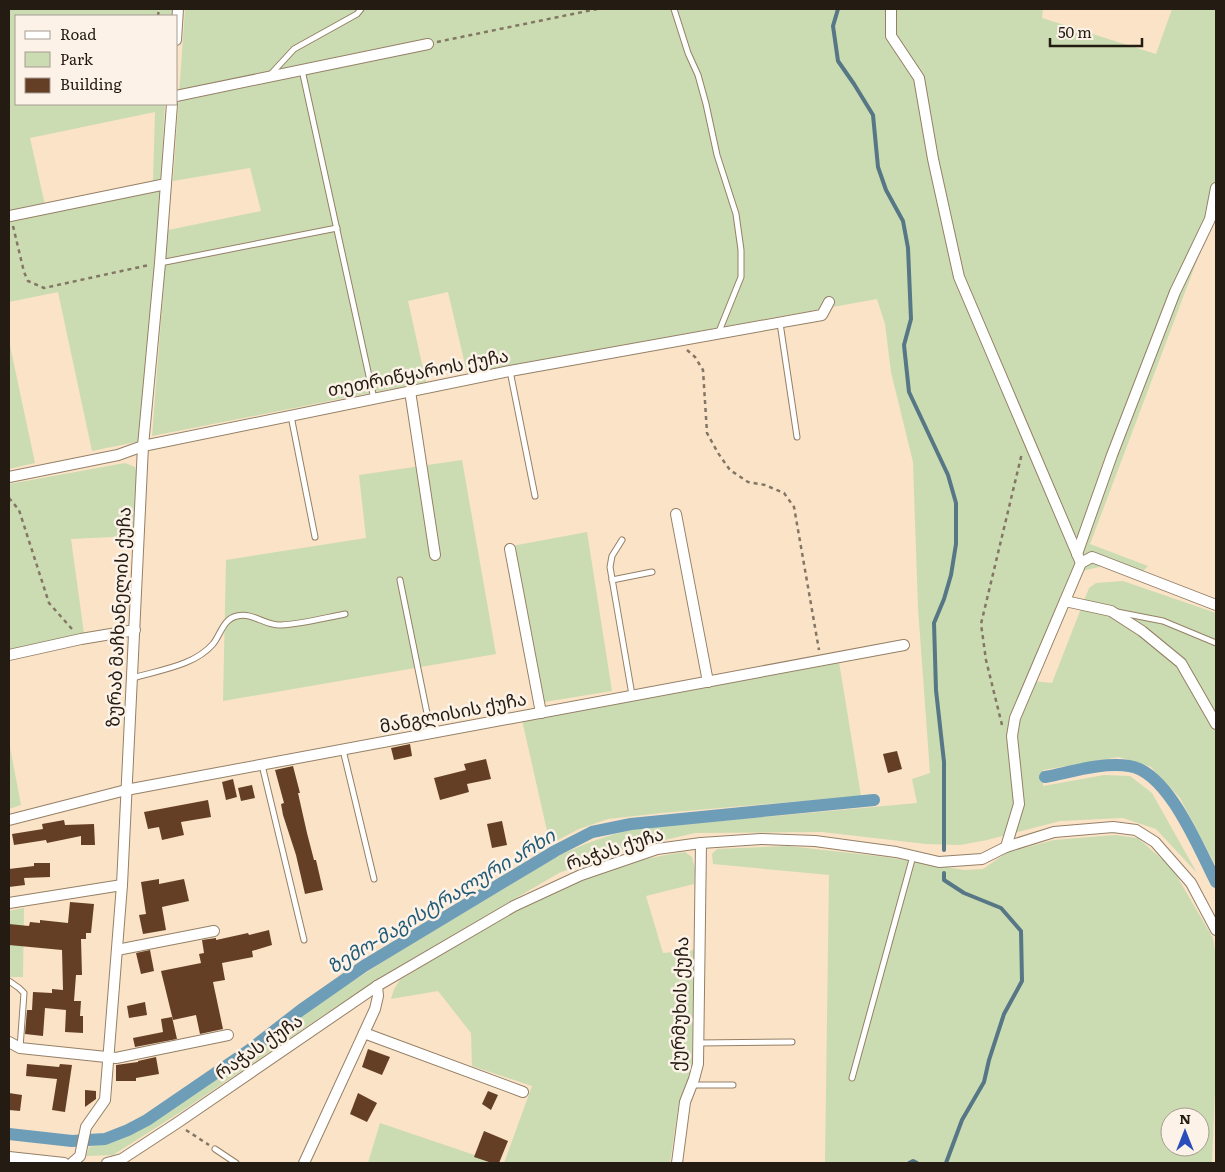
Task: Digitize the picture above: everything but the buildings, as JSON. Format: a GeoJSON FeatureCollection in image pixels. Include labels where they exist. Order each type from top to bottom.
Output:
{"type":"FeatureCollection","features":[{"type":"Feature","properties":{"kind":"street"},"geometry":{"type":"LineString","coordinates":[[891,9],[890,36],[919,78],[933,159],[959,277],[1079,559]]}},
{"type":"Feature","properties":{"kind":"street"},"geometry":{"type":"LineString","coordinates":[[178,96],[428,44]]}},
{"type":"Feature","properties":{"kind":"street","name":"ზურაბ მაჩხანელის ქუჩა"},"geometry":{"type":"LineString","coordinates":[[76,1160],[86,1127],[105,1100],[122,885],[136,630],[143,446],[172,105]]}},
{"type":"Feature","properties":{"kind":"street"},"geometry":{"type":"LineString","coordinates":[[10,216],[166,184]]}},
{"type":"Feature","properties":{"kind":"street"},"geometry":{"type":"LineString","coordinates":[[1006,847],[1019,804],[1012,736],[1015,718],[1065,601],[1112,455],[1175,292],[1210,219],[1216,188]]}},
{"type":"Feature","properties":{"kind":"street","name":"თეთრიწყაროს ქუჩა"},"geometry":{"type":"LineString","coordinates":[[9,477],[118,455],[143,446],[510,371],[822,315],[829,302]]}},
{"type":"Feature","properties":{"kind":"street"},"geometry":{"type":"LineString","coordinates":[[410,392],[435,555]]}},
{"type":"Feature","properties":{"kind":"street"},"geometry":{"type":"LineString","coordinates":[[676,514],[708,682]]}},
{"type":"Feature","properties":{"kind":"street"},"geometry":{"type":"LineString","coordinates":[[510,549],[541,713]]}},
{"type":"Feature","properties":{"kind":"street"},"geometry":{"type":"LineString","coordinates":[[1079,559],[1092,557],[1216,605]]}},
{"type":"Feature","properties":{"kind":"street"},"geometry":{"type":"LineString","coordinates":[[1065,601],[1111,611],[1142,631],[1182,663],[1216,724]]}},
{"type":"Feature","properties":{"kind":"street"},"geometry":{"type":"LineString","coordinates":[[9,655],[81,639],[136,630]]}},
{"type":"Feature","properties":{"kind":"street","name":"მანგლისის ქუჩა"},"geometry":{"type":"LineString","coordinates":[[9,820],[126,790],[904,645]]}},
{"type":"Feature","properties":{"kind":"street","name":"რაჭას ქუჩა"},"geometry":{"type":"LineString","coordinates":[[107,1163],[122,1159],[177,1123],[377,986],[514,906],[581,875],[657,849],[701,843],[761,840],[816,841],[896,852],[939,862],[982,859],[1006,847],[1054,832],[1113,827],[1136,830],[1155,842],[1191,883],[1216,930]]}},
{"type":"Feature","properties":{"kind":"street","name":"ქურმუხის ქუჩა"},"geometry":{"type":"LineString","coordinates":[[677,1163],[685,1102],[698,1064],[701,843]]}},
{"type":"Feature","properties":{"kind":"street"},"geometry":{"type":"LineString","coordinates":[[9,903],[122,885]]}},
{"type":"Feature","properties":{"kind":"street"},"geometry":{"type":"LineString","coordinates":[[117,950],[214,931]]}},
{"type":"Feature","properties":{"kind":"street"},"geometry":{"type":"LineString","coordinates":[[304,1163],[375,1009],[378,996],[377,986]]}},
{"type":"Feature","properties":{"kind":"street"},"geometry":{"type":"LineString","coordinates":[[364,1033],[523,1092]]}},
{"type":"Feature","properties":{"kind":"street"},"geometry":{"type":"LineString","coordinates":[[9,1042],[20,1048],[116,1058],[228,1035]]}},
{"type":"Feature","properties":{"kind":"street"},"geometry":{"type":"LineString","coordinates":[[9,1157],[64,1163]]}},
{"type":"Feature","properties":{"kind":"lane"},"geometry":{"type":"LineString","coordinates":[[268,77],[294,49],[357,14],[361,9]]}},
{"type":"Feature","properties":{"kind":"lane"},"geometry":{"type":"LineString","coordinates":[[674,9],[688,53],[698,75],[716,155],[736,214],[741,250],[741,277],[718,334]]}},
{"type":"Feature","properties":{"kind":"lane"},"geometry":{"type":"LineString","coordinates":[[302,70],[374,399]]}},
{"type":"Feature","properties":{"kind":"lane"},"geometry":{"type":"LineString","coordinates":[[160,263],[337,228]]}},
{"type":"Feature","properties":{"kind":"lane"},"geometry":{"type":"LineString","coordinates":[[780,323],[797,437]]}},
{"type":"Feature","properties":{"kind":"lane"},"geometry":{"type":"LineString","coordinates":[[510,371],[535,496]]}},
{"type":"Feature","properties":{"kind":"lane"},"geometry":{"type":"LineString","coordinates":[[291,416],[315,537]]}},
{"type":"Feature","properties":{"kind":"lane"},"geometry":{"type":"LineString","coordinates":[[622,540],[612,556],[610,567],[632,696]]}},
{"type":"Feature","properties":{"kind":"lane"},"geometry":{"type":"LineString","coordinates":[[612,580],[652,572]]}},
{"type":"Feature","properties":{"kind":"lane"},"geometry":{"type":"LineString","coordinates":[[400,580],[431,733]]}},
{"type":"Feature","properties":{"kind":"lane"},"geometry":{"type":"LineString","coordinates":[[1111,611],[1163,621],[1216,642]]}},
{"type":"Feature","properties":{"kind":"lane"},"geometry":{"type":"LineString","coordinates":[[133,678],[187,662],[200,656],[213,643],[224,624],[235,616],[250,615],[279,626],[345,614]]}},
{"type":"Feature","properties":{"kind":"lane"},"geometry":{"type":"LineString","coordinates":[[343,750],[374,879]]}},
{"type":"Feature","properties":{"kind":"lane"},"geometry":{"type":"LineString","coordinates":[[262,765],[304,940]]}},
{"type":"Feature","properties":{"kind":"lane"},"geometry":{"type":"LineString","coordinates":[[852,1078],[913,856]]}},
{"type":"Feature","properties":{"kind":"lane"},"geometry":{"type":"LineString","coordinates":[[9,980],[24,993],[20,1048]]}},
{"type":"Feature","properties":{"kind":"lane"},"geometry":{"type":"LineString","coordinates":[[698,1043],[792,1042]]}},
{"type":"Feature","properties":{"kind":"lane"},"geometry":{"type":"LineString","coordinates":[[692,1084],[733,1085]]}},
{"type":"Feature","properties":{"kind":"lane"},"geometry":{"type":"LineString","coordinates":[[215,1149],[236,1163]]}},
{"type":"Feature","properties":{"kind":"path"},"geometry":{"type":"LineString","coordinates":[[428,44],[597,9]]}},
{"type":"Feature","properties":{"kind":"path"},"geometry":{"type":"LineString","coordinates":[[10,216],[28,281],[44,288],[160,263]]}},
{"type":"Feature","properties":{"kind":"path"},"geometry":{"type":"LineString","coordinates":[[676,342],[696,357],[703,370],[707,433],[730,470],[748,482],[764,485],[784,493],[794,507],[821,660]]}},
{"type":"Feature","properties":{"kind":"path"},"geometry":{"type":"LineString","coordinates":[[1004,730],[990,678],[981,624],[1026,434]]}},
{"type":"Feature","properties":{"kind":"path"},"geometry":{"type":"LineString","coordinates":[[9,498],[18,510],[49,603],[81,639]]}},
{"type":"Feature","properties":{"kind":"path"},"geometry":{"type":"LineString","coordinates":[[177,1123],[215,1149]]}},
{"type":"Feature","properties":{"kind":"green space"},"geometry":{"type":"Polygon","coordinates":[[[9,9],[172,9],[172,15],[15,15],[15,105],[165,105],[156,269],[141,441],[92,451],[58,292],[9,302],[9,9]],[[155,112],[30,138],[45,205],[153,181],[155,112]]]}},
{"type":"Feature","properties":{"kind":"green space"},"geometry":{"type":"Polygon","coordinates":[[[185,9],[1043,9],[1042,18],[1156,54],[1172,9],[1216,9],[1216,210],[1090,544],[1148,566],[1142,572],[1107,565],[1070,574],[1032,681],[1052,683],[1089,588],[1096,583],[1123,581],[1216,613],[1216,866],[1180,798],[1151,767],[1119,757],[1043,770],[1043,786],[1104,775],[1130,776],[1152,793],[1197,873],[1156,829],[1123,818],[1060,821],[960,845],[926,844],[822,832],[695,833],[617,851],[559,873],[371,983],[182,1111],[113,1155],[86,1156],[89,1147],[113,1142],[157,1118],[307,1011],[384,961],[553,859],[573,849],[634,829],[917,803],[912,779],[930,773],[918,608],[913,462],[891,372],[885,324],[877,299],[467,373],[448,292],[408,301],[426,382],[152,436],[168,230],[261,211],[250,168],[173,181],[185,9]]]}},
{"type":"Feature","properties":{"kind":"green space"},"geometry":{"type":"Polygon","coordinates":[[[9,341],[35,463],[9,469],[9,341]]]}},
{"type":"Feature","properties":{"kind":"green space"},"geometry":{"type":"Polygon","coordinates":[[[462,460],[496,654],[223,701],[226,560],[366,538],[359,475],[462,460]]]}},
{"type":"Feature","properties":{"kind":"green space"},"geometry":{"type":"Polygon","coordinates":[[[125,463],[135,467],[139,486],[134,536],[71,539],[85,641],[9,660],[9,484],[125,463]]]}},
{"type":"Feature","properties":{"kind":"green space"},"geometry":{"type":"Polygon","coordinates":[[[587,532],[612,691],[538,703],[512,546],[587,532]]]}},
{"type":"Feature","properties":{"kind":"green space"},"geometry":{"type":"Polygon","coordinates":[[[839,662],[861,796],[608,819],[579,829],[550,844],[522,720],[839,662]]]}},
{"type":"Feature","properties":{"kind":"green space"},"geometry":{"type":"Polygon","coordinates":[[[9,742],[21,805],[9,809],[9,742]]]}},
{"type":"Feature","properties":{"kind":"green space"},"geometry":{"type":"Polygon","coordinates":[[[1115,835],[1138,838],[1172,868],[1213,938],[1216,956],[1216,1065],[1212,1163],[825,1163],[829,875],[713,864],[712,854],[717,849],[788,846],[886,857],[964,870],[983,869],[1008,852],[1054,840],[1115,835]]]}},
{"type":"Feature","properties":{"kind":"green space"},"geometry":{"type":"Polygon","coordinates":[[[685,852],[692,857],[695,869],[694,884],[646,896],[663,953],[694,950],[692,1070],[679,1102],[670,1163],[504,1163],[532,1086],[472,1066],[471,1033],[438,991],[391,999],[394,989],[400,980],[469,937],[552,892],[618,867],[663,855],[685,852]]]}},
{"type":"Feature","properties":{"kind":"green space"},"geometry":{"type":"Polygon","coordinates":[[[24,908],[23,977],[9,977],[9,911],[24,908]]]}},
{"type":"Feature","properties":{"kind":"green space"},"geometry":{"type":"Polygon","coordinates":[[[380,1123],[498,1163],[368,1163],[380,1123]]]}},
{"type":"Feature","properties":{"kind":"waterway"},"geometry":{"type":"LineString","coordinates":[[838,9],[833,26],[838,61],[873,115],[878,167],[886,190],[903,221],[908,248],[911,319],[904,345],[909,392],[948,475],[956,503],[956,544],[951,575],[934,623],[936,690],[944,762],[944,850]]}},
{"type":"Feature","properties":{"kind":"waterway","name":"ზემო-მაგისტრალური არხი"},"geometry":{"type":"LineString","coordinates":[[1045,777],[1108,765],[1129,766],[1143,771],[1157,782],[1181,814],[1216,882]]}},
{"type":"Feature","properties":{"kind":"waterway","name":"ზემო-მაგისტრალური არხი"},"geometry":{"type":"LineString","coordinates":[[9,1134],[72,1141],[105,1139],[128,1130],[147,1120],[248,1051],[301,1010],[364,966],[555,851],[592,832],[631,824],[874,800]]}},
{"type":"Feature","properties":{"kind":"waterway"},"geometry":{"type":"LineString","coordinates":[[944,873],[944,880],[964,893],[1001,908],[1021,931],[1022,981],[1004,1014],[984,1082],[962,1120],[946,1163]]}},
{"type":"Feature","properties":{"kind":"waterway"},"geometry":{"type":"LineString","coordinates":[[909,1163],[913,1161],[917,1163]]}}]}
